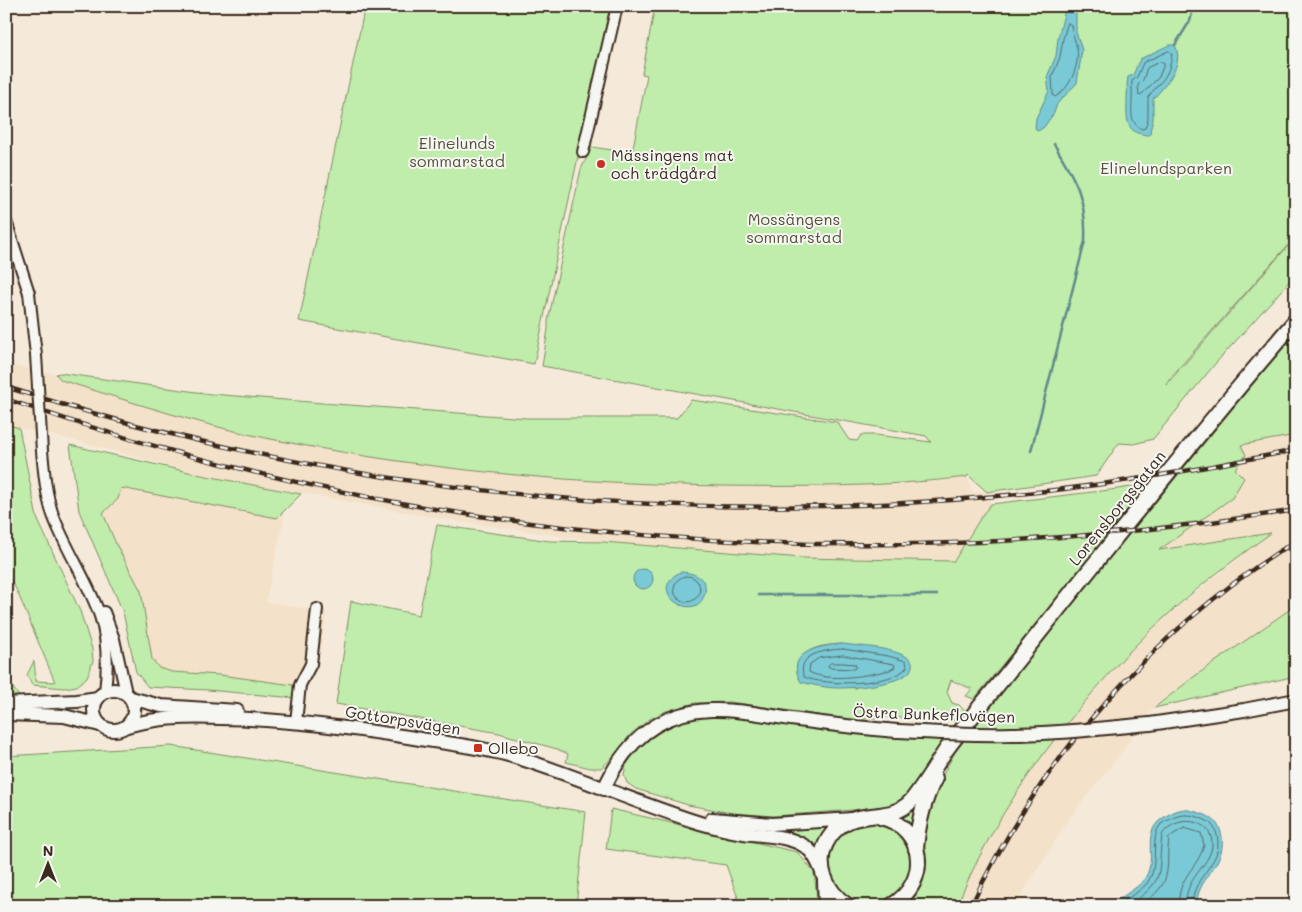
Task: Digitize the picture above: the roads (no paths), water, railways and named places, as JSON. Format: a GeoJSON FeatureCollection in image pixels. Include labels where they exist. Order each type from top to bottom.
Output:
{"type":"FeatureCollection","features":[{"type":"Feature","properties":{"kind":"main road","name":"Lorensborgsgatan"},"geometry":{"type":"LineString","coordinates":[[826,906],[822,858],[830,837],[836,830],[853,819],[896,812],[907,805],[947,748],[1167,473],[1296,320]]}},
{"type":"Feature","properties":{"kind":"main road","name":"Lorensborgsgatan"},"geometry":{"type":"LineString","coordinates":[[916,850],[919,819],[929,789],[968,722]]}},
{"type":"Feature","properties":{"kind":"main road","name":"Lorensborgsgatan"},"geometry":{"type":"LineString","coordinates":[[872,815],[897,822],[909,834],[916,850],[918,860],[916,879],[907,894],[891,906]]}},
{"type":"Feature","properties":{"kind":"main road"},"geometry":{"type":"LineString","coordinates":[[824,876],[838,899],[848,906]]}},
{"type":"Feature","properties":{"kind":"street"},"geometry":{"type":"LineString","coordinates":[[583,152],[617,6]]}},
{"type":"Feature","properties":{"kind":"street"},"geometry":{"type":"LineString","coordinates":[[6,221],[28,293],[36,355],[44,478],[52,513],[60,534],[94,588],[114,639],[128,695],[135,706],[132,721],[127,726]]}},
{"type":"Feature","properties":{"kind":"street"},"geometry":{"type":"LineString","coordinates":[[76,562],[103,628],[107,662],[101,695],[94,704],[94,712],[100,725]]}},
{"type":"Feature","properties":{"kind":"street"},"geometry":{"type":"LineString","coordinates":[[296,722],[300,685],[311,664],[317,609]]}},
{"type":"Feature","properties":{"kind":"street","name":"Gottorpsvägen"},"geometry":{"type":"LineString","coordinates":[[6,704],[77,701],[112,690],[143,702],[161,706],[225,709],[251,713],[271,719]]}},
{"type":"Feature","properties":{"kind":"street","name":"Östra Bunkeflovägen"},"geometry":{"type":"LineString","coordinates":[[604,789],[612,771],[623,754],[639,738],[659,723],[679,715],[697,711],[746,712],[828,724],[897,731],[944,734],[1014,734],[1150,724],[1296,700]]}},
{"type":"Feature","properties":{"kind":"street","name":"Gottorpsvägen"},"geometry":{"type":"LineString","coordinates":[[6,714],[64,716],[100,725],[114,731],[145,721],[166,718],[271,719],[362,730],[486,750],[546,766],[646,805],[708,825],[742,833],[788,839],[799,843],[814,855],[824,876]]}},
{"type":"Feature","properties":{"kind":"street","name":"Gottorpsvägen"},"geometry":{"type":"LineString","coordinates":[[646,805],[716,820],[742,822],[772,824],[853,819]]}},
{"type":"Feature","properties":{"kind":"water"},"geometry":{"type":"Polygon","coordinates":[[[1066,6],[1076,6],[1076,32],[1082,50],[1077,83],[1057,104],[1054,113],[1044,127],[1038,131],[1035,128],[1036,118],[1049,91],[1047,77],[1056,56],[1058,38],[1066,6]]]}},
{"type":"Feature","properties":{"kind":"water"},"geometry":{"type":"Polygon","coordinates":[[[1169,45],[1175,45],[1177,53],[1176,67],[1168,81],[1153,99],[1151,133],[1150,135],[1135,132],[1128,123],[1127,117],[1128,77],[1133,75],[1140,59],[1169,45]]]}},
{"type":"Feature","properties":{"kind":"water"},"geometry":{"type":"Polygon","coordinates":[[[643,569],[650,572],[653,579],[650,586],[643,589],[636,586],[633,579],[636,572],[643,569]]]}},
{"type":"Feature","properties":{"kind":"water"},"geometry":{"type":"Polygon","coordinates":[[[680,572],[696,575],[704,582],[705,592],[697,605],[690,607],[682,605],[674,601],[669,595],[667,587],[670,580],[680,572]]]}},
{"type":"Feature","properties":{"kind":"water"},"geometry":{"type":"Polygon","coordinates":[[[843,644],[892,651],[910,659],[912,666],[909,672],[902,677],[868,686],[834,688],[801,682],[797,672],[797,663],[801,657],[816,648],[843,644]]]}},
{"type":"Feature","properties":{"kind":"water"},"geometry":{"type":"Polygon","coordinates":[[[1184,809],[1209,817],[1217,824],[1222,837],[1220,857],[1201,888],[1197,906],[1112,906],[1138,886],[1145,878],[1149,870],[1151,837],[1153,829],[1158,822],[1171,813],[1184,809]]]}},
{"type":"Feature","properties":{"kind":"waterway"},"geometry":{"type":"LineString","coordinates":[[1175,45],[1190,21],[1194,6]]}},
{"type":"Feature","properties":{"kind":"waterway"},"geometry":{"type":"LineString","coordinates":[[1031,451],[1085,241],[1082,201],[1074,179],[1054,144]]}},
{"type":"Feature","properties":{"kind":"waterway"},"geometry":{"type":"LineString","coordinates":[[758,595],[937,595]]}},
{"type":"Feature","properties":{"kind":"railway"},"geometry":{"type":"LineString","coordinates":[[6,387],[131,424],[258,454],[386,477],[516,494],[646,504],[776,507],[907,503],[1037,492],[1102,484],[1296,450]]}},
{"type":"Feature","properties":{"kind":"railway"},"geometry":{"type":"LineString","coordinates":[[6,399],[163,449],[322,488],[482,516],[644,535],[806,544],[969,542],[1132,531],[1296,510]]}},
{"type":"Feature","properties":{"kind":"railway"},"geometry":{"type":"LineString","coordinates":[[971,906],[999,851],[1032,799],[1068,748],[1107,700],[1150,655],[1196,614],[1245,575],[1296,541]]}},
{"type":"Feature","properties":{"kind":"place","name":"Mässingens mat och trädgård"},"geometry":{"type":"Point","coordinates":[601,164]}},
{"type":"Feature","properties":{"kind":"place","name":"Ollebo"},"geometry":{"type":"Point","coordinates":[478,748]}},
{"type":"Feature","properties":{"kind":"park label","name":"Elinelunds sommarstad"},"geometry":{"type":"Point","coordinates":[457,152]}},
{"type":"Feature","properties":{"kind":"park label","name":"Elinelundsparken"},"geometry":{"type":"Point","coordinates":[1166,168]}},
{"type":"Feature","properties":{"kind":"park label","name":"Mossängens sommarstad"},"geometry":{"type":"Point","coordinates":[794,228]}}]}
